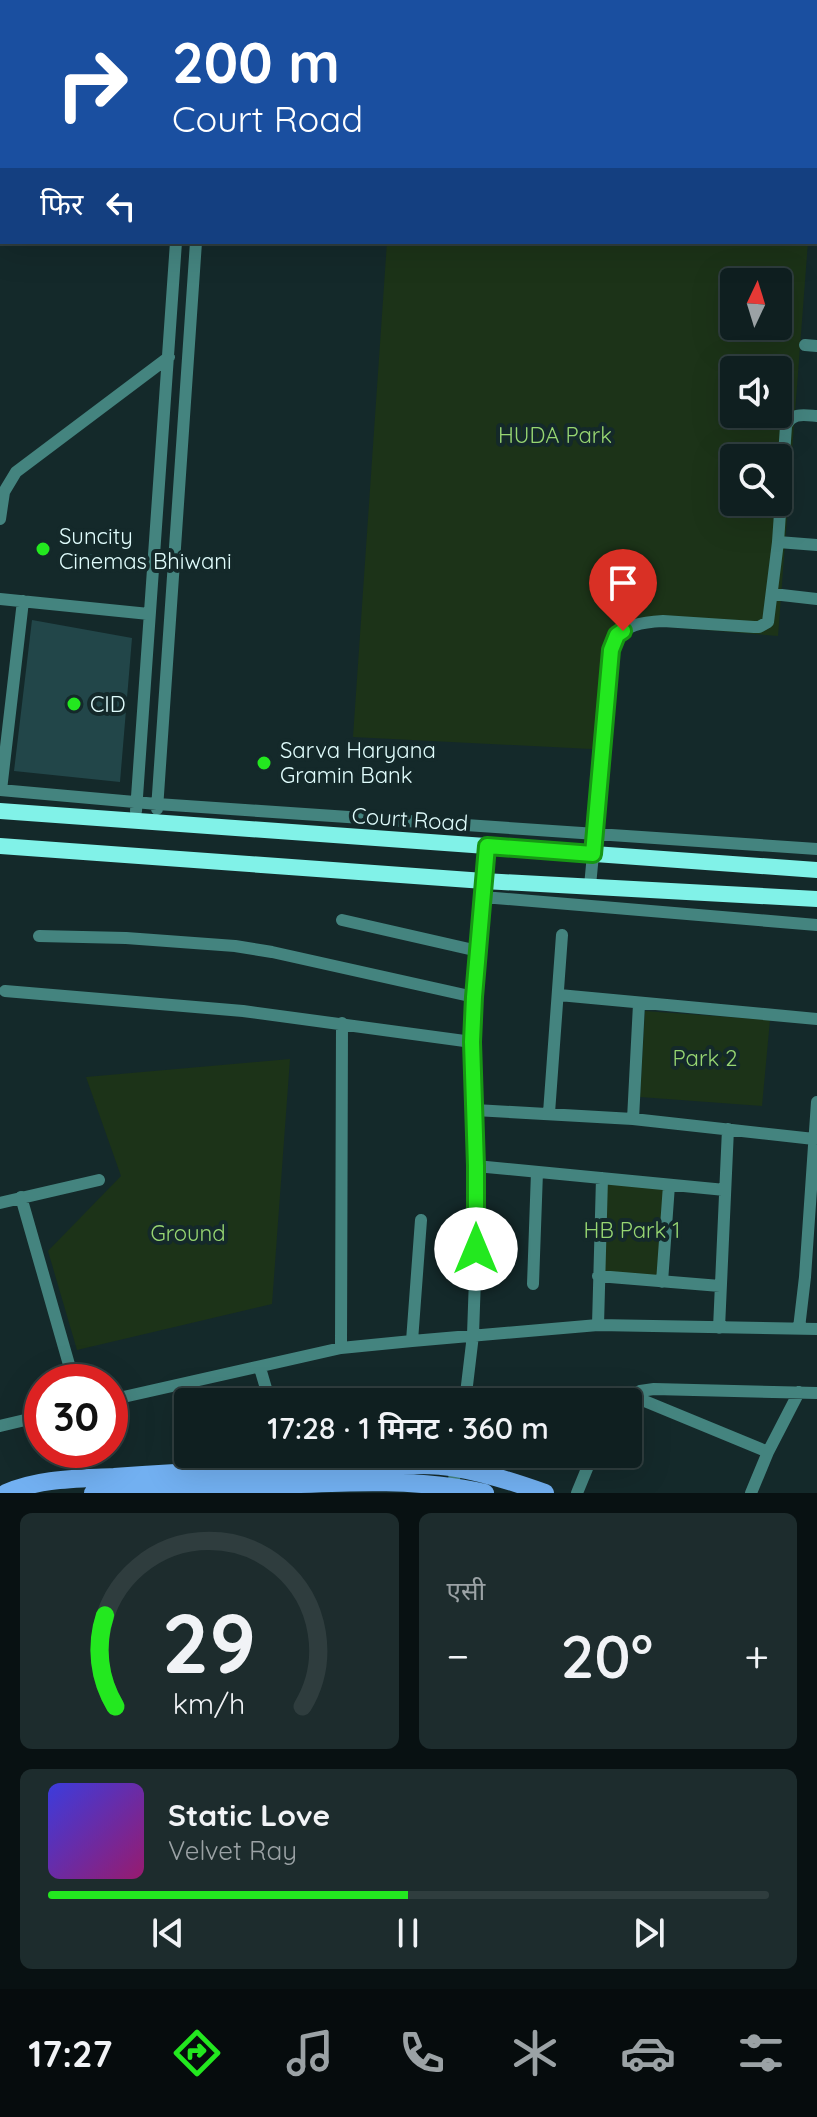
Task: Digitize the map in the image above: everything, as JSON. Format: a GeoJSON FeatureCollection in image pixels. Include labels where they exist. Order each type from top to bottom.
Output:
{"type":"FeatureCollection","features":[{"type":"Feature","properties":{"kind":"main road"},"geometry":{"type":"LineString","coordinates":[[6,1493],[29,1484],[49,1481],[204,1468]]}},
{"type":"Feature","properties":{"kind":"main road"},"geometry":{"type":"LineString","coordinates":[[456,1469],[485,1493]]}},
{"type":"Feature","properties":{"kind":"main road"},"geometry":{"type":"LineString","coordinates":[[93,1493],[321,1483],[421,1483],[456,1469],[545,1493]]}},
{"type":"Feature","properties":{"kind":"street"},"geometry":{"type":"LineString","coordinates":[[135,822],[176,244]]}},
{"type":"Feature","properties":{"kind":"street"},"geometry":{"type":"LineString","coordinates":[[156,823],[196,244]]}},
{"type":"Feature","properties":{"kind":"street"},"geometry":{"type":"LineString","coordinates":[[0,519],[2,492],[16,472],[169,357]]}},
{"type":"Feature","properties":{"kind":"street"},"geometry":{"type":"LineString","coordinates":[[590,886],[611,650],[617,635],[631,626],[663,621],[759,627],[768,622],[778,542],[786,426],[797,415],[817,416]]}},
{"type":"Feature","properties":{"kind":"street"},"geometry":{"type":"LineString","coordinates":[[778,542],[817,545]]}},
{"type":"Feature","properties":{"kind":"street"},"geometry":{"type":"LineString","coordinates":[[773,594],[817,599]]}},
{"type":"Feature","properties":{"kind":"street"},"geometry":{"type":"LineString","coordinates":[[0,599],[149,614]]}},
{"type":"Feature","properties":{"kind":"street"},"geometry":{"type":"LineString","coordinates":[[23,601],[1,790],[136,803],[817,849]]}},
{"type":"Feature","properties":{"kind":"street","name":"Court Road"},"geometry":{"type":"LineString","coordinates":[[0,811],[817,870]]}},
{"type":"Feature","properties":{"kind":"street"},"geometry":{"type":"LineString","coordinates":[[0,846],[484,889],[817,925]]}},
{"type":"Feature","properties":{"kind":"street"},"geometry":{"type":"LineString","coordinates":[[467,1388],[473,1335],[476,1166],[472,1042],[487,846]]}},
{"type":"Feature","properties":{"kind":"street"},"geometry":{"type":"LineString","coordinates":[[484,889],[590,886],[817,899]]}},
{"type":"Feature","properties":{"kind":"street"},"geometry":{"type":"LineString","coordinates":[[342,920],[478,951]]}},
{"type":"Feature","properties":{"kind":"street"},"geometry":{"type":"LineString","coordinates":[[549,1113],[562,935]]}},
{"type":"Feature","properties":{"kind":"street"},"geometry":{"type":"LineString","coordinates":[[39,936],[126,938],[244,947],[474,997]]}},
{"type":"Feature","properties":{"kind":"street"},"geometry":{"type":"LineString","coordinates":[[5,991],[243,1011],[472,1042]]}},
{"type":"Feature","properties":{"kind":"street"},"geometry":{"type":"LineString","coordinates":[[559,995],[817,1019]]}},
{"type":"Feature","properties":{"kind":"street"},"geometry":{"type":"LineString","coordinates":[[633,1119],[639,1004]]}},
{"type":"Feature","properties":{"kind":"street"},"geometry":{"type":"LineString","coordinates":[[341,1348],[342,1023]]}},
{"type":"Feature","properties":{"kind":"street"},"geometry":{"type":"LineString","coordinates":[[799,1328],[811,1277],[817,1102]]}},
{"type":"Feature","properties":{"kind":"street"},"geometry":{"type":"LineString","coordinates":[[475,1110],[633,1119],[814,1139]]}},
{"type":"Feature","properties":{"kind":"street"},"geometry":{"type":"LineString","coordinates":[[719,1328],[728,1129]]}},
{"type":"Feature","properties":{"kind":"street"},"geometry":{"type":"LineString","coordinates":[[476,1166],[725,1190]]}},
{"type":"Feature","properties":{"kind":"street"},"geometry":{"type":"LineString","coordinates":[[533,1284],[537,1172]]}},
{"type":"Feature","properties":{"kind":"street"},"geometry":{"type":"LineString","coordinates":[[598,1325],[602,1178]]}},
{"type":"Feature","properties":{"kind":"street"},"geometry":{"type":"LineString","coordinates":[[0,1203],[99,1180]]}},
{"type":"Feature","properties":{"kind":"street"},"geometry":{"type":"LineString","coordinates":[[662,1282],[669,1185]]}},
{"type":"Feature","properties":{"kind":"street"},"geometry":{"type":"LineString","coordinates":[[21,1197],[69,1364]]}},
{"type":"Feature","properties":{"kind":"street"},"geometry":{"type":"LineString","coordinates":[[412,1341],[421,1220]]}},
{"type":"Feature","properties":{"kind":"street"},"geometry":{"type":"LineString","coordinates":[[598,1276],[720,1286]]}},
{"type":"Feature","properties":{"kind":"street"},"geometry":{"type":"LineString","coordinates":[[128,1396],[341,1348],[473,1335],[598,1325],[817,1329]]}},
{"type":"Feature","properties":{"kind":"street"},"geometry":{"type":"LineString","coordinates":[[260,1368],[266,1388]]}},
{"type":"Feature","properties":{"kind":"street"},"geometry":{"type":"LineString","coordinates":[[642,1393],[654,1389],[817,1393]]}},
{"type":"Feature","properties":{"kind":"street"},"geometry":{"type":"LineString","coordinates":[[751,1493],[799,1392]]}},
{"type":"Feature","properties":{"kind":"street"},"geometry":{"type":"LineString","coordinates":[[642,1405],[768,1452]]}},
{"type":"Feature","properties":{"kind":"street"},"geometry":{"type":"LineString","coordinates":[[0,1426],[24,1420]]}},
{"type":"Feature","properties":{"kind":"street"},"geometry":{"type":"LineString","coordinates":[[577,1493],[587,1468]]}},
{"type":"Feature","properties":{"kind":"green space","name":"HUDA Park"},"geometry":{"type":"Polygon","coordinates":[[[387,244],[808,244],[792,452],[792,444],[720,444],[720,516],[787,516],[778,636],[621,623],[611,750],[353,737],[387,244]]]}},
{"type":"Feature","properties":{"kind":"green space","name":"Park 2"},"geometry":{"type":"Polygon","coordinates":[[[645,1011],[770,1020],[762,1106],[640,1097],[645,1011]]]}},
{"type":"Feature","properties":{"kind":"green space","name":"Ground"},"geometry":{"type":"Polygon","coordinates":[[[290,1059],[272,1304],[77,1350],[48,1251],[121,1176],[86,1077],[290,1059]]]}},
{"type":"Feature","properties":{"kind":"green space","name":"HB Park 1"},"geometry":{"type":"Polygon","coordinates":[[[604,1181],[666,1187],[659,1279],[600,1273],[604,1181]]]}},
{"type":"Feature","properties":{"kind":"building"},"geometry":{"type":"Polygon","coordinates":[[[75,553],[101,555],[97,571],[76,569],[75,553]]]}},
{"type":"Feature","properties":{"kind":"building","name":"CID"},"geometry":{"type":"Polygon","coordinates":[[[32,620],[132,638],[120,782],[14,771],[32,620]]]}},
{"type":"Feature","properties":{"kind":"place","name":"Suncity Cinemas Bhiwani"},"geometry":{"type":"Point","coordinates":[43,549]}},
{"type":"Feature","properties":{"kind":"place","name":"CID"},"geometry":{"type":"Point","coordinates":[74,704]}},
{"type":"Feature","properties":{"kind":"place","name":"Sarva Haryana Gramin Bank"},"geometry":{"type":"Point","coordinates":[264,763]}},
{"type":"Feature","properties":{"kind":"route"},"geometry":{"type":"LineString","coordinates":[[476,1249],[472,1042],[487,846],[593,854],[611,650],[617,635],[623,631]]}}]}
